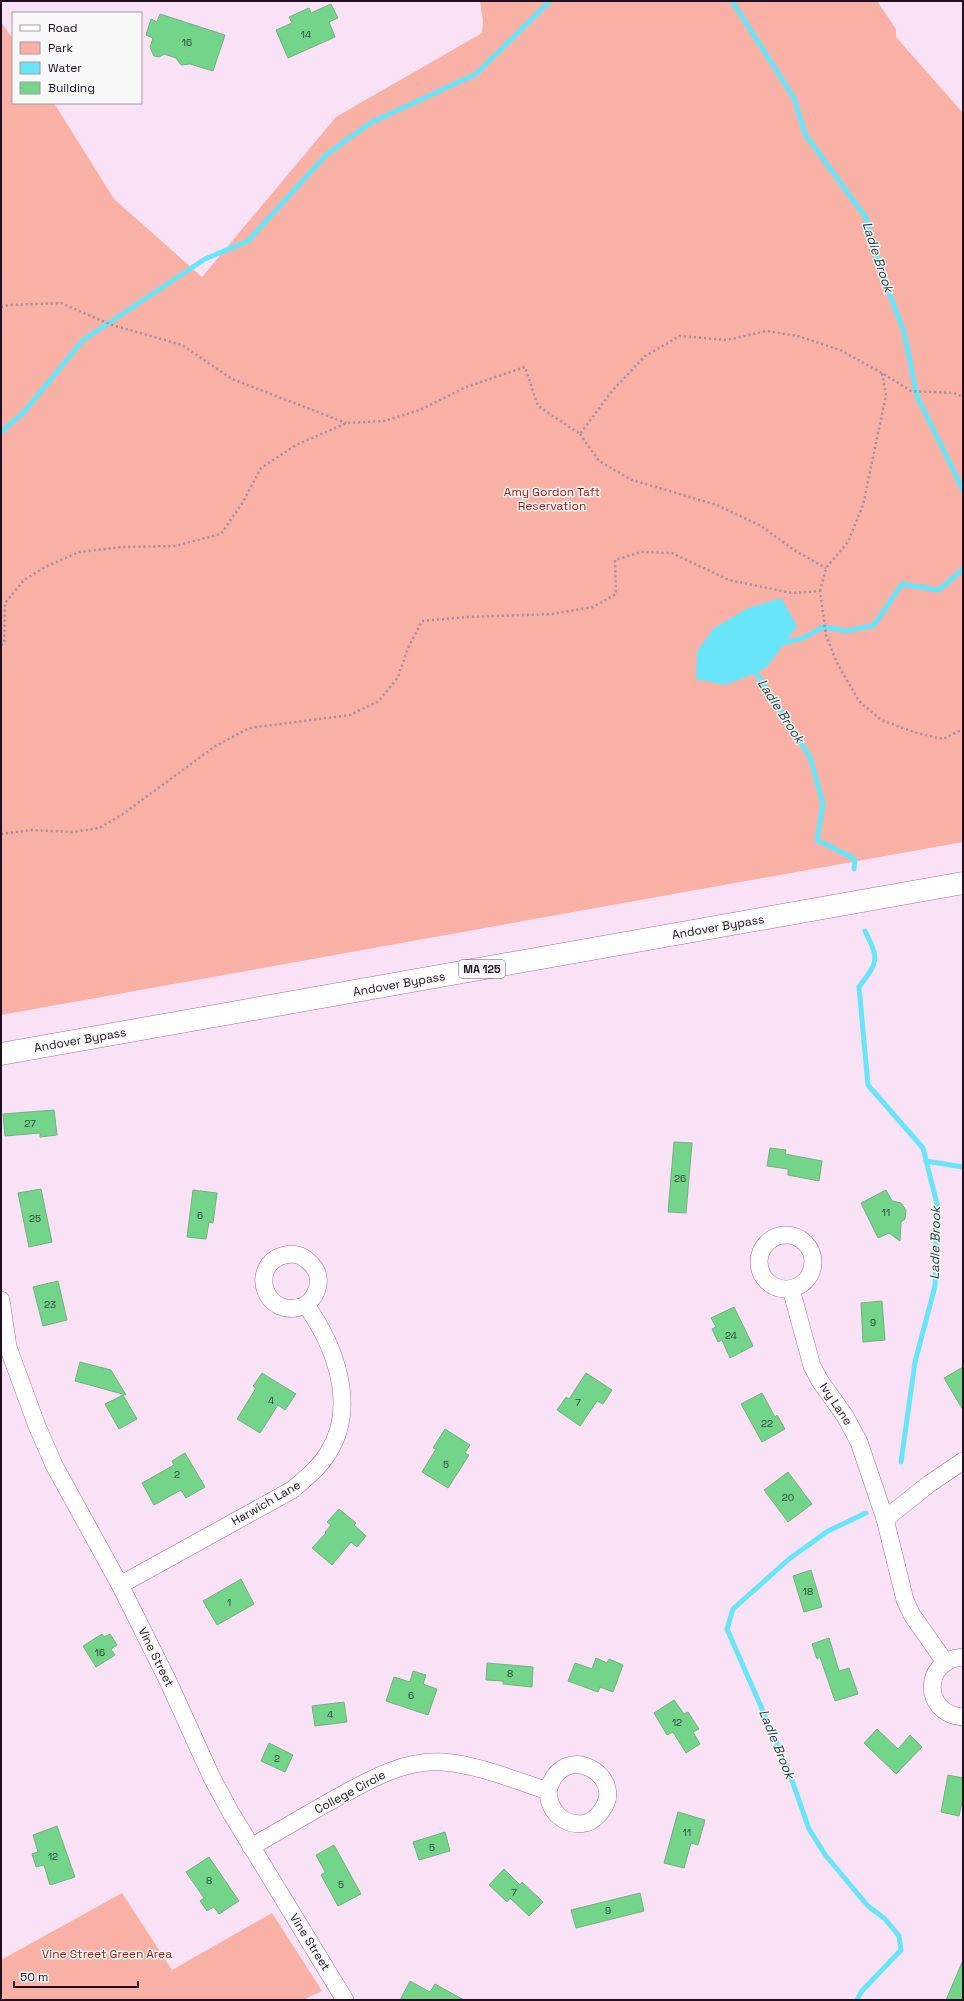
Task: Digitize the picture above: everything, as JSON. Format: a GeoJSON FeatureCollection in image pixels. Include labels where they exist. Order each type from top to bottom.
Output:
{"type":"FeatureCollection","features":[{"type":"Feature","properties":{"kind":"main road","name":"Andover Bypass"},"geometry":{"type":"LineString","coordinates":[[1,1054],[963,884]]}},
{"type":"Feature","properties":{"kind":"street","name":"Ivy Lane"},"geometry":{"type":"LineString","coordinates":[[791,1289],[812,1366],[820,1381],[845,1416],[859,1442],[885,1519],[905,1600],[912,1615],[946,1662]]}},
{"type":"Feature","properties":{"kind":"street","name":"Vine Street"},"geometry":{"type":"LineString","coordinates":[[1,1300],[8,1347],[37,1426],[54,1465],[120,1585],[168,1681],[212,1778],[251,1847],[345,2000]]}},
{"type":"Feature","properties":{"kind":"street","name":"Harwich Lane"},"geometry":{"type":"LineString","coordinates":[[120,1585],[292,1490],[305,1479],[329,1452],[340,1419],[341,1385],[338,1368],[328,1341],[319,1323],[306,1305]]}},
{"type":"Feature","properties":{"kind":"street"},"geometry":{"type":"LineString","coordinates":[[885,1519],[929,1484],[963,1462]]}},
{"type":"Feature","properties":{"kind":"street"},"geometry":{"type":"LineString","coordinates":[[963,1657],[955,1658],[946,1662],[938,1669],[933,1678],[932,1689],[934,1698],[939,1707],[946,1713],[963,1718]]}},
{"type":"Feature","properties":{"kind":"street","name":"College Circle"},"geometry":{"type":"LineString","coordinates":[[251,1847],[369,1780],[406,1766],[442,1762],[460,1764],[548,1791]]}},
{"type":"Feature","properties":{"kind":"path"},"geometry":{"type":"LineString","coordinates":[[1,307],[9,305],[61,304],[112,325],[182,345],[232,379],[347,423]]}},
{"type":"Feature","properties":{"kind":"path"},"geometry":{"type":"LineString","coordinates":[[580,434],[612,391],[644,356],[680,336],[727,340],[766,331],[798,336],[840,350],[911,391],[954,393],[963,397]]}},
{"type":"Feature","properties":{"kind":"path"},"geometry":{"type":"LineString","coordinates":[[1,646],[4,644],[6,603],[24,580],[45,568],[79,552],[123,547],[175,546],[221,534],[243,502],[262,468],[296,445],[347,423],[384,421],[420,410],[466,387],[525,366],[538,406],[580,434],[599,461],[632,480],[717,505],[761,526],[794,550],[826,568]]}},
{"type":"Feature","properties":{"kind":"path"},"geometry":{"type":"LineString","coordinates":[[882,373],[886,395],[863,505],[848,542],[826,568],[820,591],[826,635],[837,663],[859,701],[881,720],[917,733],[943,738],[963,728]]}},
{"type":"Feature","properties":{"kind":"path"},"geometry":{"type":"LineString","coordinates":[[1,834],[32,830],[73,832],[99,828],[123,814],[214,747],[249,728],[350,715],[379,701],[398,677],[408,648],[422,621],[466,617],[552,614],[593,607],[616,594],[615,560],[641,552],[672,554],[704,567],[729,580],[792,593],[820,591]]}},
{"type":"Feature","properties":{"kind":"green space","name":"Amy Gordon Taft Reservation"},"geometry":{"type":"Polygon","coordinates":[[[480,1],[877,1],[896,29],[896,37],[963,113],[963,842],[1,1015],[1,22],[12,38],[12,104],[55,104],[114,199],[202,277],[336,117],[482,33],[483,21],[480,1]]]}},
{"type":"Feature","properties":{"kind":"green space","name":"Vine Street Green Area"},"geometry":{"type":"Polygon","coordinates":[[[122,1893],[172,1970],[272,1913],[322,1991],[303,2000],[1,2000],[1,1960],[122,1893]]]}},
{"type":"Feature","properties":{"kind":"water"},"geometry":{"type":"Polygon","coordinates":[[[781,598],[797,626],[767,667],[725,685],[696,679],[697,651],[714,628],[748,608],[781,598]]]}},
{"type":"Feature","properties":{"kind":"building"},"geometry":{"type":"Polygon","coordinates":[[[331,4],[338,18],[329,22],[335,37],[288,58],[276,30],[292,23],[289,17],[309,8],[311,13],[331,4]]]}},
{"type":"Feature","properties":{"kind":"building"},"geometry":{"type":"Polygon","coordinates":[[[160,14],[225,35],[213,71],[190,64],[181,65],[176,58],[164,54],[159,57],[154,56],[150,47],[153,38],[146,35],[151,19],[157,22],[160,14]]]}},
{"type":"Feature","properties":{"kind":"building"},"geometry":{"type":"Polygon","coordinates":[[[54,1110],[57,1135],[40,1137],[40,1133],[5,1136],[3,1114],[54,1110]]]}},
{"type":"Feature","properties":{"kind":"building"},"geometry":{"type":"Polygon","coordinates":[[[674,1142],[692,1143],[686,1213],[668,1212],[674,1142]]]}},
{"type":"Feature","properties":{"kind":"building"},"geometry":{"type":"Polygon","coordinates":[[[770,1148],[786,1150],[785,1154],[822,1161],[819,1181],[788,1175],[788,1169],[767,1166],[770,1148]]]}},
{"type":"Feature","properties":{"kind":"building"},"geometry":{"type":"Polygon","coordinates":[[[41,1189],[52,1242],[29,1247],[18,1193],[41,1189]]]}},
{"type":"Feature","properties":{"kind":"building"},"geometry":{"type":"Polygon","coordinates":[[[193,1190],[217,1193],[213,1223],[209,1222],[206,1239],[187,1237],[193,1190]]]}},
{"type":"Feature","properties":{"kind":"building"},"geometry":{"type":"Polygon","coordinates":[[[886,1190],[892,1201],[901,1203],[906,1210],[905,1219],[901,1222],[900,1241],[889,1233],[878,1238],[861,1203],[886,1190]]]}},
{"type":"Feature","properties":{"kind":"building"},"geometry":{"type":"Polygon","coordinates":[[[58,1281],[67,1320],[43,1326],[33,1287],[58,1281]]]}},
{"type":"Feature","properties":{"kind":"building"},"geometry":{"type":"Polygon","coordinates":[[[882,1301],[885,1340],[863,1342],[861,1303],[882,1301]]]}},
{"type":"Feature","properties":{"kind":"building"},"geometry":{"type":"Polygon","coordinates":[[[734,1307],[753,1346],[730,1358],[722,1340],[718,1342],[712,1329],[716,1327],[711,1318],[734,1307]]]}},
{"type":"Feature","properties":{"kind":"building"},"geometry":{"type":"Polygon","coordinates":[[[80,1362],[111,1370],[126,1395],[75,1381],[80,1362]]]}},
{"type":"Feature","properties":{"kind":"building"},"geometry":{"type":"Polygon","coordinates":[[[963,1367],[963,1410],[944,1378],[963,1367]]]}},
{"type":"Feature","properties":{"kind":"building"},"geometry":{"type":"Polygon","coordinates":[[[262,1373],[296,1394],[285,1410],[278,1405],[260,1433],[237,1419],[256,1388],[253,1386],[262,1373]]]}},
{"type":"Feature","properties":{"kind":"building"},"geometry":{"type":"Polygon","coordinates":[[[586,1373],[612,1390],[603,1404],[597,1401],[580,1426],[557,1410],[566,1397],[569,1399],[586,1373]]]}},
{"type":"Feature","properties":{"kind":"building"},"geometry":{"type":"Polygon","coordinates":[[[762,1393],[775,1417],[777,1415],[785,1429],[762,1442],[741,1404],[762,1393]]]}},
{"type":"Feature","properties":{"kind":"building"},"geometry":{"type":"Polygon","coordinates":[[[123,1395],[137,1419],[119,1429],[105,1404],[123,1395]]]}},
{"type":"Feature","properties":{"kind":"building"},"geometry":{"type":"Polygon","coordinates":[[[445,1429],[470,1445],[465,1453],[469,1455],[448,1488],[422,1472],[436,1449],[433,1448],[445,1429]]]}},
{"type":"Feature","properties":{"kind":"building"},"geometry":{"type":"Polygon","coordinates":[[[185,1453],[205,1487],[186,1498],[181,1490],[154,1505],[142,1483],[174,1465],[172,1461],[185,1453]]]}},
{"type":"Feature","properties":{"kind":"building"},"geometry":{"type":"Polygon","coordinates":[[[788,1472],[812,1504],[788,1522],[764,1490],[788,1472]]]}},
{"type":"Feature","properties":{"kind":"building"},"geometry":{"type":"Polygon","coordinates":[[[339,1509],[356,1523],[354,1525],[366,1536],[357,1547],[351,1542],[332,1565],[312,1548],[326,1533],[325,1532],[331,1525],[327,1522],[339,1509]]]}},
{"type":"Feature","properties":{"kind":"building"},"geometry":{"type":"Polygon","coordinates":[[[811,1570],[822,1607],[804,1612],[793,1576],[811,1570]]]}},
{"type":"Feature","properties":{"kind":"building"},"geometry":{"type":"Polygon","coordinates":[[[241,1579],[254,1604],[217,1625],[203,1601],[241,1579]]]}},
{"type":"Feature","properties":{"kind":"building"},"geometry":{"type":"Polygon","coordinates":[[[102,1634],[104,1637],[110,1634],[117,1645],[111,1649],[115,1655],[96,1667],[83,1646],[102,1634]]]}},
{"type":"Feature","properties":{"kind":"building"},"geometry":{"type":"Polygon","coordinates":[[[829,1638],[839,1671],[849,1668],[858,1694],[835,1701],[820,1657],[817,1659],[812,1644],[829,1638]]]}},
{"type":"Feature","properties":{"kind":"building"},"geometry":{"type":"Polygon","coordinates":[[[596,1658],[607,1663],[609,1659],[623,1665],[613,1692],[600,1687],[598,1692],[568,1681],[575,1663],[592,1669],[596,1658]]]}},
{"type":"Feature","properties":{"kind":"building"},"geometry":{"type":"Polygon","coordinates":[[[487,1663],[533,1667],[532,1687],[503,1684],[503,1681],[486,1680],[487,1663]]]}},
{"type":"Feature","properties":{"kind":"building"},"geometry":{"type":"Polygon","coordinates":[[[413,1671],[426,1675],[423,1684],[437,1689],[428,1715],[386,1701],[394,1677],[410,1682],[413,1671]]]}},
{"type":"Feature","properties":{"kind":"building"},"geometry":{"type":"Polygon","coordinates":[[[674,1700],[684,1714],[688,1712],[699,1729],[693,1732],[700,1744],[686,1753],[673,1732],[667,1735],[654,1713],[674,1700]]]}},
{"type":"Feature","properties":{"kind":"building"},"geometry":{"type":"Polygon","coordinates":[[[344,1702],[347,1722],[315,1726],[312,1706],[344,1702]]]}},
{"type":"Feature","properties":{"kind":"building"},"geometry":{"type":"Polygon","coordinates":[[[877,1729],[898,1749],[910,1735],[922,1747],[896,1774],[864,1743],[877,1729]]]}},
{"type":"Feature","properties":{"kind":"building"},"geometry":{"type":"Polygon","coordinates":[[[269,1743],[293,1755],[285,1772],[261,1761],[269,1743]]]}},
{"type":"Feature","properties":{"kind":"building"},"geometry":{"type":"Polygon","coordinates":[[[948,1775],[963,1778],[963,1797],[959,1816],[941,1812],[948,1775]]]}},
{"type":"Feature","properties":{"kind":"building"},"geometry":{"type":"Polygon","coordinates":[[[678,1812],[705,1820],[698,1845],[691,1843],[684,1868],[664,1863],[678,1812]]]}},
{"type":"Feature","properties":{"kind":"building"},"geometry":{"type":"Polygon","coordinates":[[[57,1826],[75,1877],[50,1885],[44,1865],[36,1867],[32,1854],[38,1852],[33,1835],[57,1826]]]}},
{"type":"Feature","properties":{"kind":"building"},"geometry":{"type":"Polygon","coordinates":[[[445,1832],[450,1851],[419,1860],[413,1842],[445,1832]]]}},
{"type":"Feature","properties":{"kind":"building"},"geometry":{"type":"Polygon","coordinates":[[[334,1845],[361,1894],[338,1906],[321,1875],[325,1872],[316,1855],[334,1845]]]}},
{"type":"Feature","properties":{"kind":"building"},"geometry":{"type":"Polygon","coordinates":[[[209,1857],[239,1901],[219,1914],[214,1907],[207,1911],[200,1901],[204,1898],[186,1872],[209,1857]]]}},
{"type":"Feature","properties":{"kind":"building"},"geometry":{"type":"Polygon","coordinates":[[[504,1869],[520,1885],[522,1882],[543,1902],[529,1916],[510,1898],[507,1902],[489,1885],[504,1869]]]}},
{"type":"Feature","properties":{"kind":"building"},"geometry":{"type":"Polygon","coordinates":[[[640,1893],[644,1911],[576,1928],[571,1910],[640,1893]]]}},
{"type":"Feature","properties":{"kind":"building"},"geometry":{"type":"Polygon","coordinates":[[[963,1960],[963,2000],[946,2000],[963,1960]]]}},
{"type":"Feature","properties":{"kind":"building"},"geometry":{"type":"Polygon","coordinates":[[[410,1981],[430,1992],[435,1984],[464,2000],[400,2000],[410,1981]]]}},
{"type":"Feature","properties":{"kind":"waterway"},"geometry":{"type":"LineString","coordinates":[[1,432],[24,412],[83,340],[205,259],[248,241],[326,155],[370,123],[476,74],[550,1]]}},
{"type":"Feature","properties":{"kind":"waterway","name":"Ladle Brook"},"geometry":{"type":"LineString","coordinates":[[732,1],[794,98],[805,134],[866,218],[882,274],[904,332],[917,396],[963,490]]}},
{"type":"Feature","properties":{"kind":"waterway","name":"Ladle Brook"},"geometry":{"type":"LineString","coordinates":[[779,644],[803,638],[823,627],[848,631],[874,625],[902,584],[939,590],[963,569]]}},
{"type":"Feature","properties":{"kind":"waterway","name":"Ladle Brook"},"geometry":{"type":"LineString","coordinates":[[756,667],[756,673],[810,757],[823,804],[817,840],[855,859],[854,869]]}},
{"type":"Feature","properties":{"kind":"waterway","name":"Ladle Brook"},"geometry":{"type":"LineString","coordinates":[[865,931],[875,955],[873,966],[859,987],[868,1085],[923,1148],[937,1204],[935,1286],[915,1362],[901,1462]]}},
{"type":"Feature","properties":{"kind":"waterway"},"geometry":{"type":"LineString","coordinates":[[926,1161],[963,1167]]}},
{"type":"Feature","properties":{"kind":"waterway","name":"Ladle Brook"},"geometry":{"type":"LineString","coordinates":[[857,2000],[861,1992],[901,1950],[899,1936],[885,1919],[868,1906],[826,1856],[809,1829],[787,1766],[727,1629],[733,1609],[789,1559],[828,1531],[866,1513]]}}]}
